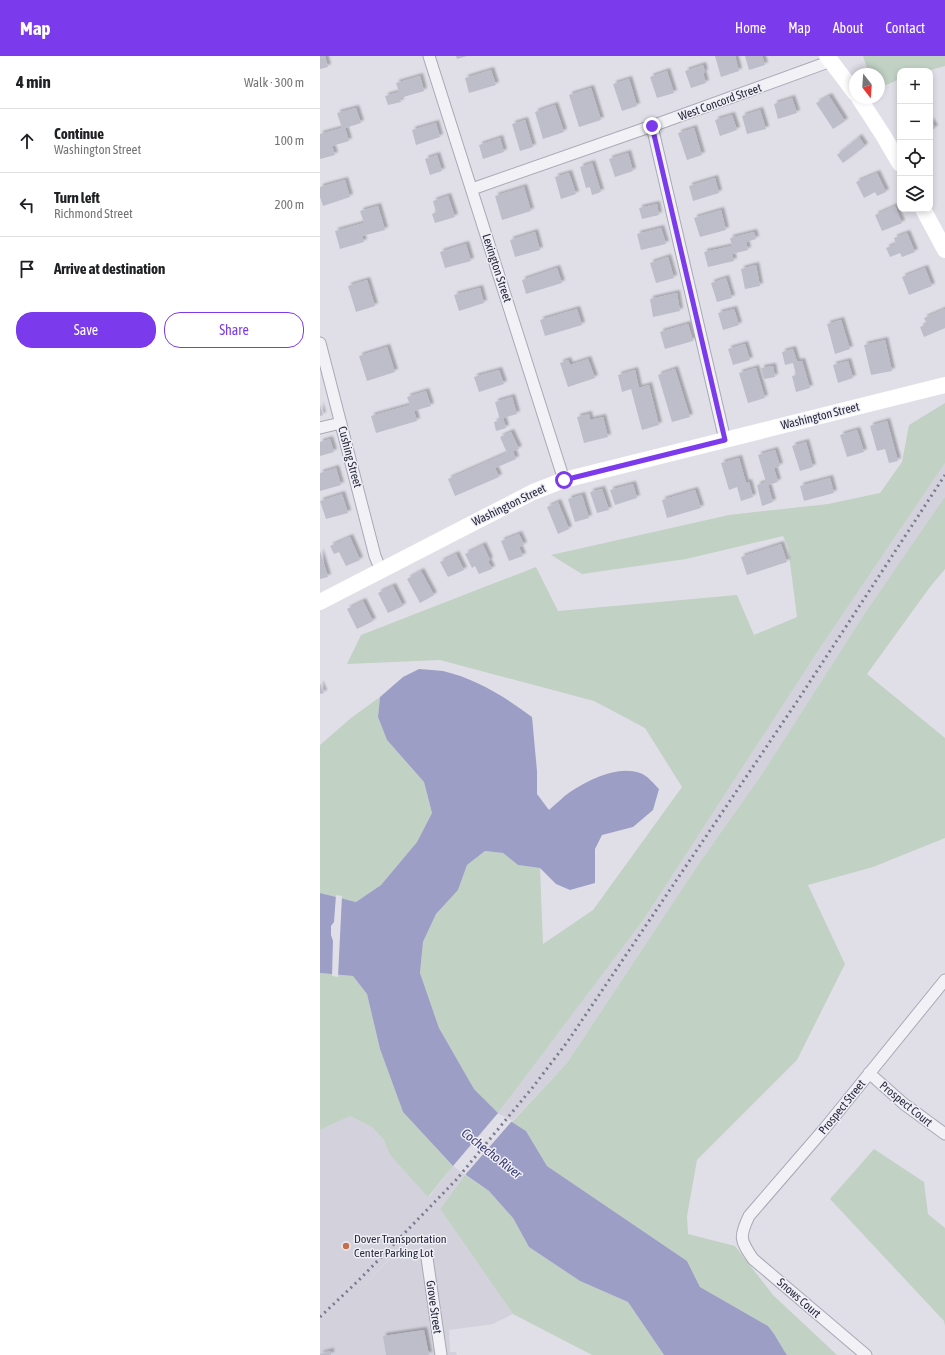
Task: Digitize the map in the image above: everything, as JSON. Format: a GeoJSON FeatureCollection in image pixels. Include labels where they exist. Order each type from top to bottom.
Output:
{"type":"FeatureCollection","features":[{"type":"Feature","properties":{"kind":"street","name":"Lexington Street"},"geometry":{"type":"LineString","coordinates":[[429,56],[564,480]]}},
{"type":"Feature","properties":{"kind":"street","name":"West Concord Street"},"geometry":{"type":"LineString","coordinates":[[472,189],[652,126],[829,59]]}},
{"type":"Feature","properties":{"kind":"street"},"geometry":{"type":"LineString","coordinates":[[829,59],[849,85]]}},
{"type":"Feature","properties":{"kind":"street"},"geometry":{"type":"LineString","coordinates":[[863,104],[897,159]]}},
{"type":"Feature","properties":{"kind":"street"},"geometry":{"type":"LineString","coordinates":[[652,126],[725,440]]}},
{"type":"Feature","properties":{"kind":"street"},"geometry":{"type":"LineString","coordinates":[[925,212],[945,250]]}},
{"type":"Feature","properties":{"kind":"street","name":"Cushing Street"},"geometry":{"type":"LineString","coordinates":[[320,343],[375,556],[381,570]]}},
{"type":"Feature","properties":{"kind":"street","name":"Washington Street"},"geometry":{"type":"LineString","coordinates":[[320,602],[533,492],[564,480],[945,385]]}},
{"type":"Feature","properties":{"kind":"street"},"geometry":{"type":"LineString","coordinates":[[320,428],[341,423]]}},
{"type":"Feature","properties":{"kind":"street","name":"Prospect Street"},"geometry":{"type":"LineString","coordinates":[[741,1234],[749,1216],[825,1128],[945,980]]}},
{"type":"Feature","properties":{"kind":"street","name":"Prospect Court"},"geometry":{"type":"LineString","coordinates":[[869,1073],[904,1104],[945,1134]]}},
{"type":"Feature","properties":{"kind":"street","name":"Snows Court"},"geometry":{"type":"LineString","coordinates":[[741,1234],[743,1242],[753,1259],[866,1355]]}},
{"type":"Feature","properties":{"kind":"street","name":"Grove Street"},"geometry":{"type":"LineString","coordinates":[[427,1258],[441,1355]]}},
{"type":"Feature","properties":{"kind":"shaded area"},"geometry":{"type":"Polygon","coordinates":[[[945,463],[945,497],[940,506],[865,613],[762,774],[698,865],[567,1063],[512,1121],[498,1113],[644,919],[818,651],[945,463]]]}},
{"type":"Feature","properties":{"kind":"shaded area"},"geometry":{"type":"Polygon","coordinates":[[[350,1116],[372,1127],[384,1140],[390,1155],[429,1197],[453,1166],[465,1175],[440,1209],[513,1314],[493,1324],[449,1330],[450,1352],[456,1352],[457,1355],[320,1355],[320,1130],[350,1116]],[[411,1238],[388,1260],[355,1294],[411,1238]]]}},
{"type":"Feature","properties":{"kind":"green space"},"geometry":{"type":"Polygon","coordinates":[[[863,56],[945,56],[945,66],[933,69],[933,68],[897,68],[897,80],[885,85],[885,68],[867,68],[863,56]]]}},
{"type":"Feature","properties":{"kind":"green space"},"geometry":{"type":"Polygon","coordinates":[[[945,403],[945,463],[818,651],[644,919],[498,1113],[474,1089],[439,1028],[420,973],[423,942],[436,914],[458,890],[467,865],[485,851],[503,853],[518,865],[540,868],[543,944],[593,910],[682,787],[645,728],[594,701],[440,660],[347,664],[361,635],[536,567],[558,611],[737,595],[754,635],[797,617],[788,547],[783,536],[686,559],[582,574],[551,555],[729,515],[828,504],[880,493],[902,462],[909,425],[945,403]]]}},
{"type":"Feature","properties":{"kind":"green space"},"geometry":{"type":"Polygon","coordinates":[[[945,497],[945,569],[930,587],[867,674],[945,738],[945,838],[873,867],[808,885],[845,964],[797,1060],[697,1160],[687,1216],[688,1234],[735,1246],[773,1295],[837,1355],[787,1355],[768,1326],[700,1287],[687,1261],[547,1166],[526,1131],[512,1122],[567,1063],[698,865],[762,774],[865,613],[945,497]]]}},
{"type":"Feature","properties":{"kind":"green space"},"geometry":{"type":"Polygon","coordinates":[[[380,697],[378,717],[387,740],[424,782],[432,813],[417,842],[381,885],[356,902],[320,893],[320,745],[351,718],[380,697]]]}},
{"type":"Feature","properties":{"kind":"green space"},"geometry":{"type":"Polygon","coordinates":[[[320,973],[353,976],[367,994],[380,1049],[403,1112],[453,1166],[428,1197],[390,1155],[384,1140],[372,1127],[350,1116],[320,1130],[320,973]]]}},
{"type":"Feature","properties":{"kind":"green space"},"geometry":{"type":"Polygon","coordinates":[[[874,1149],[924,1182],[928,1214],[945,1228],[945,1326],[944,1321],[830,1199],[874,1149]]]}},
{"type":"Feature","properties":{"kind":"green space"},"geometry":{"type":"Polygon","coordinates":[[[465,1175],[489,1191],[513,1218],[529,1247],[580,1281],[628,1302],[664,1355],[592,1355],[513,1314],[440,1209],[465,1175]]]}},
{"type":"Feature","properties":{"kind":"water","name":"Cochecho River"},"geometry":{"type":"Polygon","coordinates":[[[419,669],[443,671],[455,674],[479,684],[511,702],[532,717],[537,771],[537,794],[549,810],[567,794],[578,787],[613,772],[631,771],[643,774],[659,789],[653,810],[633,827],[602,835],[595,849],[595,883],[570,890],[556,884],[540,868],[518,865],[503,853],[485,851],[467,865],[458,890],[436,914],[423,942],[420,973],[439,1028],[474,1089],[498,1113],[526,1131],[547,1166],[687,1261],[700,1287],[768,1326],[787,1355],[664,1355],[628,1302],[580,1281],[529,1247],[513,1218],[489,1191],[453,1166],[403,1112],[380,1049],[367,994],[353,976],[320,973],[320,893],[356,902],[381,885],[417,842],[432,813],[424,782],[387,740],[378,717],[380,697],[403,677],[419,669]]]}},
{"type":"Feature","properties":{"kind":"pier"},"geometry":{"type":"Polygon","coordinates":[[[336,895],[342,896],[338,977],[332,976],[333,941],[331,935],[331,926],[334,922],[336,895]]]}},
{"type":"Feature","properties":{"kind":"pier"},"geometry":{"type":"Polygon","coordinates":[[[498,1113],[512,1121],[465,1175],[453,1166],[498,1113]]]}},
{"type":"Feature","properties":{"kind":"building"},"geometry":{"type":"Polygon","coordinates":[[[320,56],[325,56],[328,67],[320,69],[320,56]]]}},
{"type":"Feature","properties":{"kind":"building"},"geometry":{"type":"Polygon","coordinates":[[[456,56],[467,56],[457,59],[456,56]]]}},
{"type":"Feature","properties":{"kind":"building"},"geometry":{"type":"Polygon","coordinates":[[[715,56],[735,56],[739,71],[721,77],[715,56]]]}},
{"type":"Feature","properties":{"kind":"building"},"geometry":{"type":"Polygon","coordinates":[[[745,56],[762,56],[765,65],[749,70],[745,56]]]}},
{"type":"Feature","properties":{"kind":"building"},"geometry":{"type":"Polygon","coordinates":[[[703,65],[705,72],[703,73],[706,83],[691,88],[685,71],[703,65]]]}},
{"type":"Feature","properties":{"kind":"building"},"geometry":{"type":"Polygon","coordinates":[[[491,70],[496,85],[469,93],[465,78],[491,70]]]}},
{"type":"Feature","properties":{"kind":"building"},"geometry":{"type":"Polygon","coordinates":[[[667,71],[674,93],[657,98],[650,77],[667,71]]]}},
{"type":"Feature","properties":{"kind":"building"},"geometry":{"type":"Polygon","coordinates":[[[420,76],[424,91],[400,98],[401,102],[388,105],[385,96],[399,92],[396,83],[420,76]]]}},
{"type":"Feature","properties":{"kind":"building"},"geometry":{"type":"Polygon","coordinates":[[[629,79],[637,106],[622,111],[613,84],[629,79]]]}},
{"type":"Feature","properties":{"kind":"building"},"geometry":{"type":"Polygon","coordinates":[[[591,88],[601,120],[579,127],[569,95],[591,88]]]}},
{"type":"Feature","properties":{"kind":"building"},"geometry":{"type":"Polygon","coordinates":[[[829,96],[845,121],[833,129],[816,103],[829,96]]]}},
{"type":"Feature","properties":{"kind":"building"},"geometry":{"type":"Polygon","coordinates":[[[792,98],[797,113],[778,119],[774,104],[792,98]]]}},
{"type":"Feature","properties":{"kind":"building"},"geometry":{"type":"Polygon","coordinates":[[[555,105],[564,132],[543,139],[535,112],[555,105]]]}},
{"type":"Feature","properties":{"kind":"building"},"geometry":{"type":"Polygon","coordinates":[[[356,108],[361,123],[345,128],[349,141],[332,146],[335,155],[320,159],[320,134],[342,128],[337,113],[356,108]]]}},
{"type":"Feature","properties":{"kind":"building"},"geometry":{"type":"Polygon","coordinates":[[[760,110],[766,129],[747,134],[742,116],[760,110]]]}},
{"type":"Feature","properties":{"kind":"building"},"geometry":{"type":"Polygon","coordinates":[[[732,115],[737,130],[720,136],[715,120],[732,115]]]}},
{"type":"Feature","properties":{"kind":"building"},"geometry":{"type":"Polygon","coordinates":[[[525,120],[533,147],[520,151],[512,124],[525,120]]]}},
{"type":"Feature","properties":{"kind":"building"},"geometry":{"type":"Polygon","coordinates":[[[436,123],[440,137],[416,145],[412,130],[436,123]]]}},
{"type":"Feature","properties":{"kind":"building"},"geometry":{"type":"Polygon","coordinates":[[[694,128],[702,155],[687,160],[678,133],[694,128]]]}},
{"type":"Feature","properties":{"kind":"building"},"geometry":{"type":"Polygon","coordinates":[[[859,137],[865,146],[843,163],[837,155],[859,137]]]}},
{"type":"Feature","properties":{"kind":"building"},"geometry":{"type":"Polygon","coordinates":[[[500,138],[504,152],[483,159],[479,145],[500,138]]]}},
{"type":"Feature","properties":{"kind":"building"},"geometry":{"type":"Polygon","coordinates":[[[628,153],[633,171],[615,177],[609,159],[628,153]]]}},
{"type":"Feature","properties":{"kind":"building"},"geometry":{"type":"Polygon","coordinates":[[[437,155],[442,171],[430,175],[425,159],[437,155]]]}},
{"type":"Feature","properties":{"kind":"building"},"geometry":{"type":"Polygon","coordinates":[[[592,163],[601,192],[592,195],[590,187],[586,188],[580,167],[592,163]]]}},
{"type":"Feature","properties":{"kind":"building"},"geometry":{"type":"Polygon","coordinates":[[[569,173],[576,194],[561,199],[555,177],[569,173]]]}},
{"type":"Feature","properties":{"kind":"building"},"geometry":{"type":"Polygon","coordinates":[[[877,173],[886,192],[877,196],[875,192],[864,198],[856,182],[877,173]]]}},
{"type":"Feature","properties":{"kind":"building"},"geometry":{"type":"Polygon","coordinates":[[[715,178],[719,193],[693,201],[689,186],[715,178]]]}},
{"type":"Feature","properties":{"kind":"building"},"geometry":{"type":"Polygon","coordinates":[[[345,180],[350,197],[323,206],[320,197],[320,187],[345,180]]]}},
{"type":"Feature","properties":{"kind":"building"},"geometry":{"type":"Polygon","coordinates":[[[524,187],[531,211],[502,220],[495,196],[524,187]]]}},
{"type":"Feature","properties":{"kind":"building"},"geometry":{"type":"Polygon","coordinates":[[[448,196],[455,217],[435,223],[432,214],[436,212],[433,201],[448,196]]]}},
{"type":"Feature","properties":{"kind":"building"},"geometry":{"type":"Polygon","coordinates":[[[657,204],[659,215],[642,219],[639,208],[657,204]]]}},
{"type":"Feature","properties":{"kind":"building"},"geometry":{"type":"Polygon","coordinates":[[[378,206],[385,230],[362,236],[364,242],[340,249],[335,231],[364,223],[360,211],[378,206]]]}},
{"type":"Feature","properties":{"kind":"building"},"geometry":{"type":"Polygon","coordinates":[[[895,206],[902,223],[882,231],[875,215],[895,206]]]}},
{"type":"Feature","properties":{"kind":"building"},"geometry":{"type":"Polygon","coordinates":[[[721,210],[726,230],[700,237],[694,218],[721,210]]]}},
{"type":"Feature","properties":{"kind":"building"},"geometry":{"type":"Polygon","coordinates":[[[661,228],[666,244],[641,250],[637,234],[661,228]]]}},
{"type":"Feature","properties":{"kind":"building"},"geometry":{"type":"Polygon","coordinates":[[[535,232],[540,250],[515,257],[510,240],[535,232]]]}},
{"type":"Feature","properties":{"kind":"building"},"geometry":{"type":"Polygon","coordinates":[[[754,232],[756,239],[746,242],[748,250],[732,254],[734,261],[708,267],[704,252],[732,246],[730,238],[754,232]]]}},
{"type":"Feature","properties":{"kind":"building"},"geometry":{"type":"Polygon","coordinates":[[[907,233],[915,252],[902,257],[900,253],[890,257],[886,248],[896,244],[894,238],[907,233]]]}},
{"type":"Feature","properties":{"kind":"building"},"geometry":{"type":"Polygon","coordinates":[[[466,244],[471,261],[445,268],[440,252],[466,244]]]}},
{"type":"Feature","properties":{"kind":"building"},"geometry":{"type":"Polygon","coordinates":[[[668,257],[674,278],[656,283],[650,263],[668,257]]]}},
{"type":"Feature","properties":{"kind":"building"},"geometry":{"type":"Polygon","coordinates":[[[756,265],[760,286],[745,289],[741,269],[756,265]]]}},
{"type":"Feature","properties":{"kind":"building"},"geometry":{"type":"Polygon","coordinates":[[[557,268],[562,283],[526,294],[522,280],[557,268]]]}},
{"type":"Feature","properties":{"kind":"building"},"geometry":{"type":"Polygon","coordinates":[[[925,268],[932,286],[909,295],[902,277],[925,268]]]}},
{"type":"Feature","properties":{"kind":"building"},"geometry":{"type":"Polygon","coordinates":[[[726,278],[732,298],[717,302],[711,283],[726,278]]]}},
{"type":"Feature","properties":{"kind":"building"},"geometry":{"type":"Polygon","coordinates":[[[367,280],[375,306],[356,312],[348,286],[367,280]]]}},
{"type":"Feature","properties":{"kind":"building"},"geometry":{"type":"Polygon","coordinates":[[[480,288],[484,303],[459,311],[454,295],[480,288]]]}},
{"type":"Feature","properties":{"kind":"building"},"geometry":{"type":"Polygon","coordinates":[[[677,293],[680,311],[653,317],[650,299],[677,293]]]}},
{"type":"Feature","properties":{"kind":"building"},"geometry":{"type":"Polygon","coordinates":[[[577,309],[582,325],[545,336],[540,320],[577,309]]]}},
{"type":"Feature","properties":{"kind":"building"},"geometry":{"type":"Polygon","coordinates":[[[734,309],[739,325],[723,330],[718,313],[734,309]]]}},
{"type":"Feature","properties":{"kind":"building"},"geometry":{"type":"Polygon","coordinates":[[[945,309],[945,328],[924,337],[920,327],[927,324],[924,318],[945,309]]]}},
{"type":"Feature","properties":{"kind":"building"},"geometry":{"type":"Polygon","coordinates":[[[841,320],[850,349],[835,354],[827,324],[841,320]]]}},
{"type":"Feature","properties":{"kind":"building"},"geometry":{"type":"Polygon","coordinates":[[[688,324],[693,341],[665,349],[660,332],[688,324]]]}},
{"type":"Feature","properties":{"kind":"building"},"geometry":{"type":"Polygon","coordinates":[[[885,340],[892,371],[871,375],[864,345],[885,340]]]}},
{"type":"Feature","properties":{"kind":"building"},"geometry":{"type":"Polygon","coordinates":[[[745,344],[750,360],[733,365],[728,349],[745,344]]]}},
{"type":"Feature","properties":{"kind":"building"},"geometry":{"type":"Polygon","coordinates":[[[387,347],[395,372],[367,381],[359,356],[387,347]]]}},
{"type":"Feature","properties":{"kind":"building"},"geometry":{"type":"Polygon","coordinates":[[[793,349],[797,362],[802,361],[810,388],[796,392],[792,376],[796,375],[793,363],[785,365],[782,352],[793,349]]]}},
{"type":"Feature","properties":{"kind":"building"},"geometry":{"type":"Polygon","coordinates":[[[588,359],[595,378],[568,387],[560,363],[568,360],[570,365],[588,359]]]}},
{"type":"Feature","properties":{"kind":"building"},"geometry":{"type":"Polygon","coordinates":[[[848,361],[853,378],[838,383],[833,365],[848,361]]]}},
{"type":"Feature","properties":{"kind":"building"},"geometry":{"type":"Polygon","coordinates":[[[773,366],[775,377],[764,379],[761,368],[773,366]]]}},
{"type":"Feature","properties":{"kind":"building"},"geometry":{"type":"Polygon","coordinates":[[[756,368],[765,398],[748,403],[739,373],[756,368]]]}},
{"type":"Feature","properties":{"kind":"building"},"geometry":{"type":"Polygon","coordinates":[[[675,369],[690,417],[672,422],[658,375],[675,369]]]}},
{"type":"Feature","properties":{"kind":"building"},"geometry":{"type":"Polygon","coordinates":[[[499,370],[504,384],[479,392],[474,377],[499,370]]]}},
{"type":"Feature","properties":{"kind":"building"},"geometry":{"type":"Polygon","coordinates":[[[635,370],[639,388],[649,385],[659,425],[642,430],[631,389],[622,392],[618,375],[635,370]]]}},
{"type":"Feature","properties":{"kind":"building"},"geometry":{"type":"Polygon","coordinates":[[[426,391],[431,406],[414,411],[417,421],[376,433],[371,416],[410,405],[407,397],[426,391]]]}},
{"type":"Feature","properties":{"kind":"building"},"geometry":{"type":"Polygon","coordinates":[[[512,397],[517,414],[503,418],[506,428],[496,431],[494,422],[500,420],[495,402],[512,397]]]}},
{"type":"Feature","properties":{"kind":"building"},"geometry":{"type":"Polygon","coordinates":[[[320,405],[323,415],[320,416],[320,405]]]}},
{"type":"Feature","properties":{"kind":"building"},"geometry":{"type":"Polygon","coordinates":[[[589,414],[590,420],[603,417],[608,437],[584,443],[577,417],[589,414]]]}},
{"type":"Feature","properties":{"kind":"building"},"geometry":{"type":"Polygon","coordinates":[[[887,421],[898,461],[889,463],[885,449],[877,451],[870,426],[887,421]]]}},
{"type":"Feature","properties":{"kind":"building"},"geometry":{"type":"Polygon","coordinates":[[[857,430],[864,452],[847,457],[840,435],[857,430]]]}},
{"type":"Feature","properties":{"kind":"building"},"geometry":{"type":"Polygon","coordinates":[[[511,432],[519,449],[513,451],[516,459],[495,468],[499,477],[455,496],[448,479],[507,453],[500,437],[511,432]]]}},
{"type":"Feature","properties":{"kind":"building"},"geometry":{"type":"Polygon","coordinates":[[[330,439],[334,452],[320,456],[320,442],[330,439]]]}},
{"type":"Feature","properties":{"kind":"building"},"geometry":{"type":"Polygon","coordinates":[[[806,442],[813,467],[800,471],[792,446],[806,442]]]}},
{"type":"Feature","properties":{"kind":"building"},"geometry":{"type":"Polygon","coordinates":[[[775,450],[780,466],[774,468],[778,482],[768,485],[773,502],[762,506],[757,485],[766,482],[758,455],[775,450]]]}},
{"type":"Feature","properties":{"kind":"building"},"geometry":{"type":"Polygon","coordinates":[[[739,458],[746,483],[749,482],[753,497],[741,501],[737,487],[729,490],[721,463],[739,458]]]}},
{"type":"Feature","properties":{"kind":"building"},"geometry":{"type":"Polygon","coordinates":[[[336,468],[341,485],[320,491],[320,473],[336,468]]]}},
{"type":"Feature","properties":{"kind":"building"},"geometry":{"type":"Polygon","coordinates":[[[830,478],[834,493],[804,501],[800,486],[830,478]]]}},
{"type":"Feature","properties":{"kind":"building"},"geometry":{"type":"Polygon","coordinates":[[[633,484],[637,498],[615,505],[610,490],[633,484]]]}},
{"type":"Feature","properties":{"kind":"building"},"geometry":{"type":"Polygon","coordinates":[[[602,489],[609,510],[597,513],[590,492],[602,489]]]}},
{"type":"Feature","properties":{"kind":"building"},"geometry":{"type":"Polygon","coordinates":[[[695,490],[701,508],[667,518],[662,500],[695,490]]]}},
{"type":"Feature","properties":{"kind":"building"},"geometry":{"type":"Polygon","coordinates":[[[342,494],[348,513],[326,519],[320,501],[342,494]]]}},
{"type":"Feature","properties":{"kind":"building"},"geometry":{"type":"Polygon","coordinates":[[[582,495],[589,518],[575,522],[568,499],[582,495]]]}},
{"type":"Feature","properties":{"kind":"building"},"geometry":{"type":"Polygon","coordinates":[[[558,502],[569,529],[558,534],[547,507],[558,502]]]}},
{"type":"Feature","properties":{"kind":"building"},"geometry":{"type":"Polygon","coordinates":[[[519,534],[524,545],[519,547],[523,556],[509,561],[501,541],[519,534]]]}},
{"type":"Feature","properties":{"kind":"building"},"geometry":{"type":"Polygon","coordinates":[[[350,537],[360,560],[346,566],[339,552],[334,554],[330,546],[350,537]]]}},
{"type":"Feature","properties":{"kind":"building"},"geometry":{"type":"Polygon","coordinates":[[[781,544],[787,562],[747,575],[741,557],[781,544]]]}},
{"type":"Feature","properties":{"kind":"building"},"geometry":{"type":"Polygon","coordinates":[[[483,545],[490,560],[488,561],[492,569],[479,574],[475,566],[472,568],[465,554],[483,545]]]}},
{"type":"Feature","properties":{"kind":"building"},"geometry":{"type":"Polygon","coordinates":[[[320,551],[328,577],[320,579],[320,551]]]}},
{"type":"Feature","properties":{"kind":"building"},"geometry":{"type":"Polygon","coordinates":[[[456,554],[464,570],[448,577],[440,562],[456,554]]]}},
{"type":"Feature","properties":{"kind":"building"},"geometry":{"type":"Polygon","coordinates":[[[421,571],[434,595],[420,603],[407,579],[421,571]]]}},
{"type":"Feature","properties":{"kind":"building"},"geometry":{"type":"Polygon","coordinates":[[[393,586],[403,606],[388,613],[378,593],[393,586]]]}},
{"type":"Feature","properties":{"kind":"building"},"geometry":{"type":"Polygon","coordinates":[[[363,601],[373,621],[357,629],[347,609],[363,601]]]}},
{"type":"Feature","properties":{"kind":"building"},"geometry":{"type":"Polygon","coordinates":[[[320,683],[324,693],[320,694],[320,683]]]}},
{"type":"Feature","properties":{"kind":"building"},"geometry":{"type":"Polygon","coordinates":[[[424,1330],[429,1355],[386,1355],[383,1336],[424,1330]]]}},
{"type":"Feature","properties":{"kind":"building"},"geometry":{"type":"Polygon","coordinates":[[[331,1351],[331,1355],[320,1355],[320,1354],[331,1351]]]}},
{"type":"Feature","properties":{"kind":"railway"},"geometry":{"type":"LineString","coordinates":[[320,1317],[359,1280],[456,1180],[533,1087],[568,1041],[798,700],[945,475]]}},
{"type":"Feature","properties":{"kind":"place","name":"Dover Transportation Center Parking Lot"},"geometry":{"type":"Point","coordinates":[346,1246]}},
{"type":"Feature","properties":{"kind":"route"},"geometry":{"type":"LineString","coordinates":[[564,480],[725,440],[652,126]]}}]}
